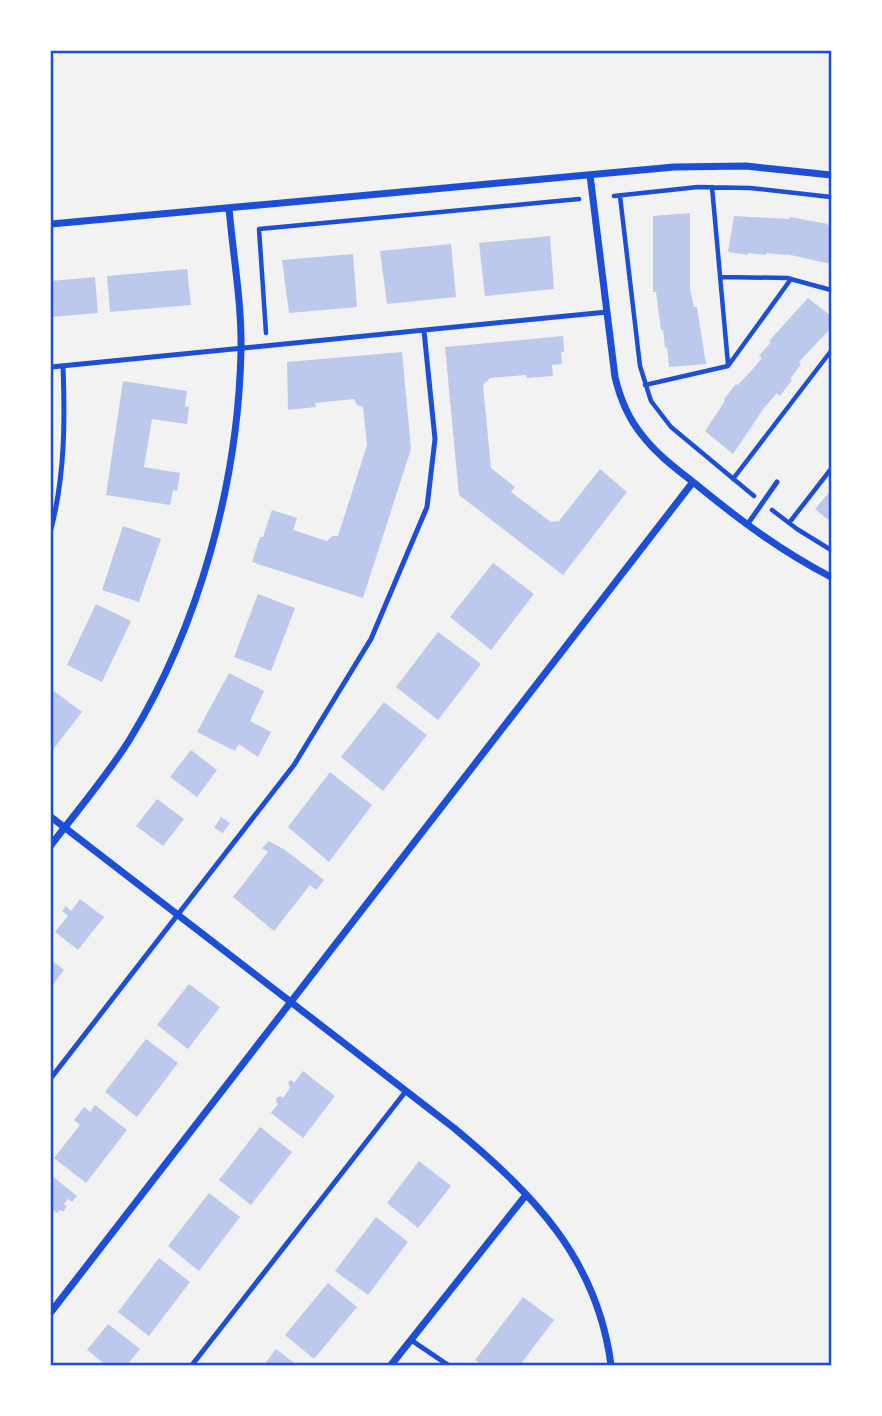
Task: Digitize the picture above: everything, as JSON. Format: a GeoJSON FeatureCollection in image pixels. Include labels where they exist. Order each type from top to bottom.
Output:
{"type":"FeatureCollection","features":[{"type":"Feature","properties":{"kind":"street"},"geometry":{"type":"LineString","coordinates":[[51,225],[674,167],[770,167],[831,175]]}},
{"type":"Feature","properties":{"kind":"street"},"geometry":{"type":"LineString","coordinates":[[590,175],[615,377],[628,414],[650,446],[693,482],[776,547],[831,577]]}},
{"type":"Feature","properties":{"kind":"street"},"geometry":{"type":"LineString","coordinates":[[51,845],[128,741],[166,674],[186,627],[208,559],[223,499],[233,438],[241,350],[229,208]]}},
{"type":"Feature","properties":{"kind":"street"},"geometry":{"type":"LineString","coordinates":[[51,1312],[693,482]]}},
{"type":"Feature","properties":{"kind":"street"},"geometry":{"type":"LineString","coordinates":[[51,817],[474,1145],[526,1195],[561,1234],[580,1264],[603,1326],[611,1365]]}},
{"type":"Feature","properties":{"kind":"street"},"geometry":{"type":"LineString","coordinates":[[391,1365],[526,1195]]}},
{"type":"Feature","properties":{"kind":"lane"},"geometry":{"type":"LineString","coordinates":[[51,367],[607,312]]}},
{"type":"Feature","properties":{"kind":"lane"},"geometry":{"type":"LineString","coordinates":[[51,1078],[295,765],[371,639],[427,507],[435,439],[424,331]]}},
{"type":"Feature","properties":{"kind":"lane"},"geometry":{"type":"LineString","coordinates":[[51,529],[60,496],[65,425],[63,366]]}},
{"type":"Feature","properties":{"kind":"lane"},"geometry":{"type":"LineString","coordinates":[[747,525],[777,482]]}},
{"type":"Feature","properties":{"kind":"lane"},"geometry":{"type":"LineString","coordinates":[[192,1365],[406,1091]]}},
{"type":"Feature","properties":{"kind":"lane"},"geometry":{"type":"LineString","coordinates":[[411,1340],[448,1365]]}},
{"type":"Feature","properties":{"kind":"path"},"geometry":{"type":"LineString","coordinates":[[712,187],[728,366]]}},
{"type":"Feature","properties":{"kind":"path"},"geometry":{"type":"LineString","coordinates":[[831,197],[750,188],[712,187],[617,196],[640,366],[651,401],[671,428],[762,503],[831,550]]}},
{"type":"Feature","properties":{"kind":"path"},"geometry":{"type":"LineString","coordinates":[[267,347],[259,229],[580,199]]}},
{"type":"Feature","properties":{"kind":"path"},"geometry":{"type":"LineString","coordinates":[[721,277],[791,279],[831,290]]}},
{"type":"Feature","properties":{"kind":"path"},"geometry":{"type":"LineString","coordinates":[[645,385],[728,366],[791,279]]}},
{"type":"Feature","properties":{"kind":"path"},"geometry":{"type":"LineString","coordinates":[[733,479],[831,351]]}},
{"type":"Feature","properties":{"kind":"path"},"geometry":{"type":"LineString","coordinates":[[789,523],[831,469]]}},
{"type":"Feature","properties":{"kind":"building"},"geometry":{"type":"Polygon","coordinates":[[[690,213],[690,289],[694,307],[697,307],[706,364],[669,367],[656,292],[653,292],[653,216],[690,213]]]}},
{"type":"Feature","properties":{"kind":"building"},"geometry":{"type":"Polygon","coordinates":[[[734,216],[790,217],[828,224],[831,227],[831,264],[786,254],[748,255],[728,252],[734,216]]]}},
{"type":"Feature","properties":{"kind":"building"},"geometry":{"type":"Polygon","coordinates":[[[550,236],[554,289],[485,296],[479,243],[550,236]]]}},
{"type":"Feature","properties":{"kind":"building"},"geometry":{"type":"Polygon","coordinates":[[[451,244],[456,297],[387,304],[380,251],[451,244]]]}},
{"type":"Feature","properties":{"kind":"building"},"geometry":{"type":"Polygon","coordinates":[[[353,254],[357,307],[289,313],[282,260],[353,254]]]}},
{"type":"Feature","properties":{"kind":"building"},"geometry":{"type":"Polygon","coordinates":[[[187,269],[191,305],[110,312],[107,276],[187,269]]]}},
{"type":"Feature","properties":{"kind":"building"},"geometry":{"type":"Polygon","coordinates":[[[95,277],[98,313],[51,317],[51,281],[95,277]]]}},
{"type":"Feature","properties":{"kind":"building"},"geometry":{"type":"Polygon","coordinates":[[[808,298],[831,316],[831,328],[799,362],[801,364],[790,379],[792,380],[780,396],[777,393],[764,408],[733,454],[705,431],[724,399],[762,358],[759,356],[771,342],[769,341],[808,298]]]}},
{"type":"Feature","properties":{"kind":"building"},"geometry":{"type":"Polygon","coordinates":[[[563,336],[562,364],[552,365],[553,376],[490,378],[483,385],[491,468],[515,487],[511,492],[551,522],[559,521],[600,469],[627,492],[563,575],[459,495],[445,347],[563,336]]]}},
{"type":"Feature","properties":{"kind":"building"},"geometry":{"type":"Polygon","coordinates":[[[402,352],[411,449],[363,598],[252,562],[272,510],[297,518],[293,530],[327,541],[332,536],[338,536],[367,445],[363,407],[357,405],[354,399],[315,403],[316,407],[288,410],[287,362],[402,352]]]}},
{"type":"Feature","properties":{"kind":"building"},"geometry":{"type":"Polygon","coordinates":[[[123,381],[187,391],[187,424],[152,419],[144,467],[180,473],[177,491],[173,490],[170,505],[106,495],[123,381]]]}},
{"type":"Feature","properties":{"kind":"building"},"geometry":{"type":"Polygon","coordinates":[[[831,490],[831,522],[815,509],[831,490]]]}},
{"type":"Feature","properties":{"kind":"building"},"geometry":{"type":"Polygon","coordinates":[[[123,526],[161,539],[139,602],[102,590],[123,526]]]}},
{"type":"Feature","properties":{"kind":"building"},"geometry":{"type":"Polygon","coordinates":[[[493,563],[534,594],[491,650],[450,617],[493,563]]]}},
{"type":"Feature","properties":{"kind":"building"},"geometry":{"type":"Polygon","coordinates":[[[258,594],[295,608],[271,671],[234,657],[258,594]]]}},
{"type":"Feature","properties":{"kind":"building"},"geometry":{"type":"Polygon","coordinates":[[[96,604],[131,621],[102,682],[67,665],[96,604]]]}},
{"type":"Feature","properties":{"kind":"building"},"geometry":{"type":"Polygon","coordinates":[[[438,632],[481,664],[438,720],[396,687],[438,632]]]}},
{"type":"Feature","properties":{"kind":"building"},"geometry":{"type":"Polygon","coordinates":[[[229,673],[264,691],[250,721],[271,732],[258,757],[239,744],[235,751],[197,732],[229,673]]]}},
{"type":"Feature","properties":{"kind":"building"},"geometry":{"type":"Polygon","coordinates":[[[54,691],[82,712],[51,752],[51,696],[54,691]]]}},
{"type":"Feature","properties":{"kind":"building"},"geometry":{"type":"Polygon","coordinates":[[[384,702],[427,735],[383,791],[341,757],[384,702]]]}},
{"type":"Feature","properties":{"kind":"building"},"geometry":{"type":"Polygon","coordinates":[[[191,750],[217,770],[197,797],[170,777],[191,750]]]}},
{"type":"Feature","properties":{"kind":"building"},"geometry":{"type":"Polygon","coordinates":[[[330,772],[372,805],[329,862],[288,827],[330,772]]]}},
{"type":"Feature","properties":{"kind":"building"},"geometry":{"type":"Polygon","coordinates":[[[157,799],[184,819],[163,846],[136,826],[157,799]]]}},
{"type":"Feature","properties":{"kind":"building"},"geometry":{"type":"Polygon","coordinates":[[[221,817],[230,823],[223,833],[214,828],[221,817]]]}},
{"type":"Feature","properties":{"kind":"building"},"geometry":{"type":"Polygon","coordinates":[[[269,841],[324,880],[316,890],[310,885],[274,931],[233,897],[268,852],[262,848],[269,841]]]}},
{"type":"Feature","properties":{"kind":"building"},"geometry":{"type":"Polygon","coordinates":[[[80,899],[104,917],[78,950],[55,932],[68,916],[62,911],[66,906],[71,911],[80,899]]]}},
{"type":"Feature","properties":{"kind":"building"},"geometry":{"type":"Polygon","coordinates":[[[51,960],[64,970],[51,987],[51,960]]]}},
{"type":"Feature","properties":{"kind":"building"},"geometry":{"type":"Polygon","coordinates":[[[189,984],[220,1007],[188,1049],[157,1025],[189,984]]]}},
{"type":"Feature","properties":{"kind":"building"},"geometry":{"type":"Polygon","coordinates":[[[146,1039],[178,1063],[137,1117],[105,1092],[146,1039]]]}},
{"type":"Feature","properties":{"kind":"building"},"geometry":{"type":"Polygon","coordinates":[[[303,1071],[335,1096],[303,1138],[271,1113],[278,1104],[276,1098],[283,1098],[290,1088],[288,1082],[291,1080],[294,1083],[303,1071]]]}},
{"type":"Feature","properties":{"kind":"building"},"geometry":{"type":"Polygon","coordinates":[[[95,1105],[127,1130],[86,1183],[54,1158],[80,1125],[74,1120],[84,1107],[90,1112],[95,1105]]]}},
{"type":"Feature","properties":{"kind":"building"},"geometry":{"type":"Polygon","coordinates":[[[260,1127],[292,1152],[251,1205],[219,1180],[260,1127]]]}},
{"type":"Feature","properties":{"kind":"building"},"geometry":{"type":"Polygon","coordinates":[[[419,1161],[451,1186],[418,1228],[387,1203],[419,1161]]]}},
{"type":"Feature","properties":{"kind":"building"},"geometry":{"type":"Polygon","coordinates":[[[51,1175],[77,1196],[72,1202],[68,1199],[63,1212],[60,1210],[57,1213],[51,1208],[51,1175]]]}},
{"type":"Feature","properties":{"kind":"building"},"geometry":{"type":"Polygon","coordinates":[[[209,1193],[240,1217],[199,1271],[168,1246],[209,1193]]]}},
{"type":"Feature","properties":{"kind":"building"},"geometry":{"type":"Polygon","coordinates":[[[376,1217],[408,1242],[368,1295],[335,1271],[376,1217]]]}},
{"type":"Feature","properties":{"kind":"building"},"geometry":{"type":"Polygon","coordinates":[[[159,1258],[190,1282],[149,1336],[118,1312],[159,1258]]]}},
{"type":"Feature","properties":{"kind":"building"},"geometry":{"type":"Polygon","coordinates":[[[328,1283],[357,1307],[314,1359],[285,1335],[328,1283]]]}},
{"type":"Feature","properties":{"kind":"building"},"geometry":{"type":"Polygon","coordinates":[[[523,1297],[554,1320],[520,1365],[482,1365],[475,1360],[523,1297]]]}},
{"type":"Feature","properties":{"kind":"building"},"geometry":{"type":"Polygon","coordinates":[[[108,1324],[140,1349],[127,1365],[106,1365],[87,1350],[108,1324]]]}},
{"type":"Feature","properties":{"kind":"building"},"geometry":{"type":"Polygon","coordinates":[[[276,1349],[297,1365],[264,1365],[276,1349]]]}}]}
